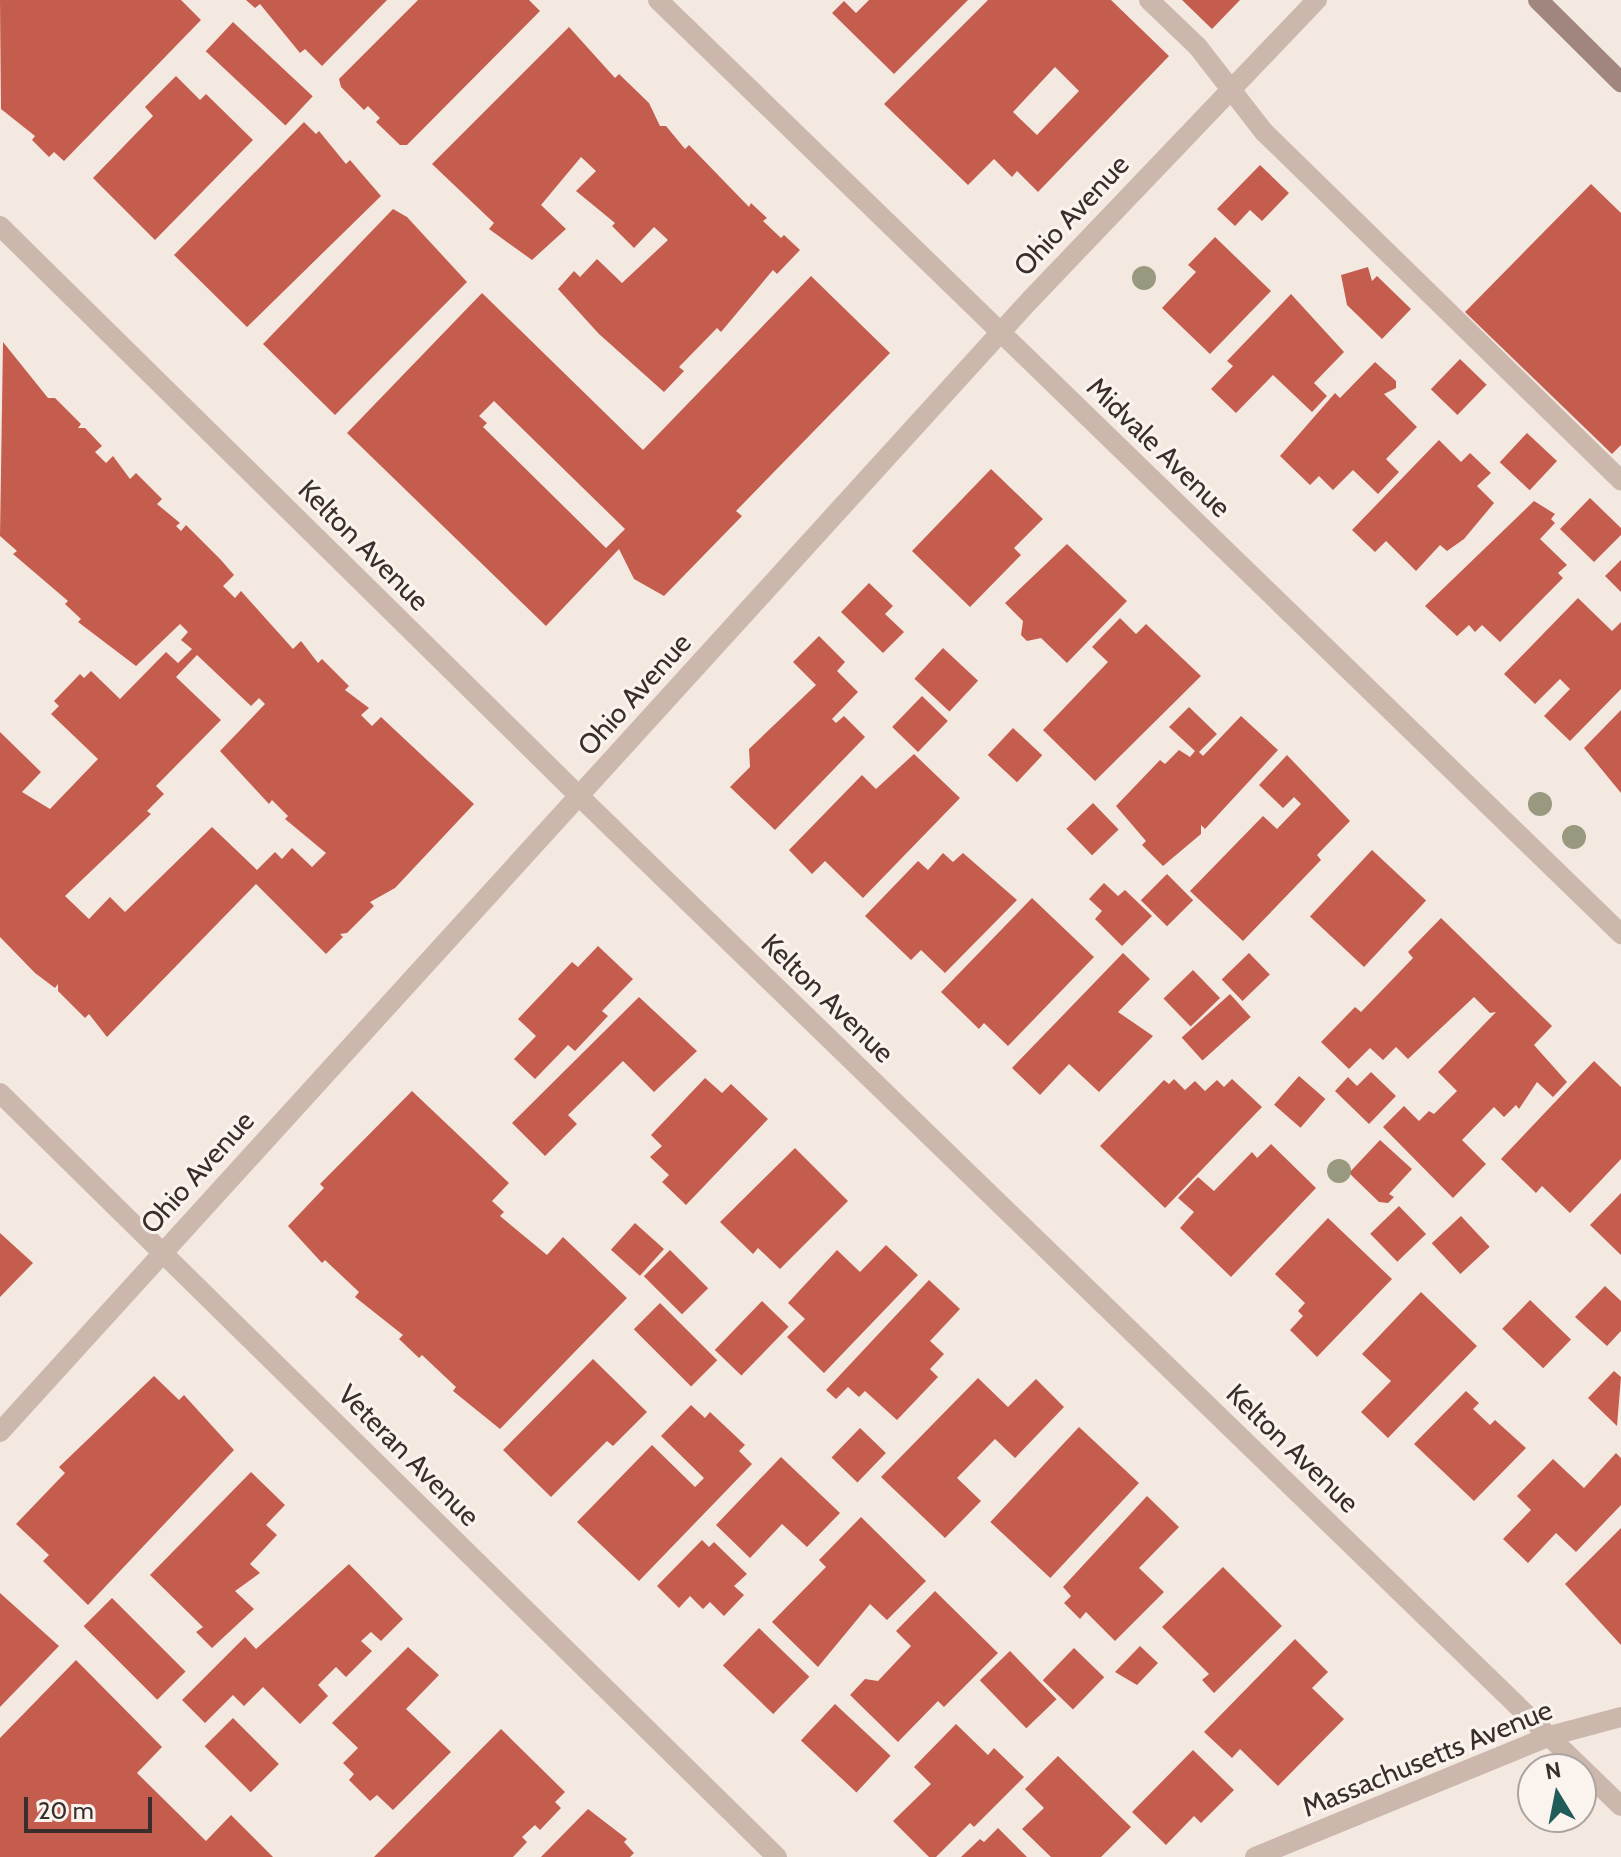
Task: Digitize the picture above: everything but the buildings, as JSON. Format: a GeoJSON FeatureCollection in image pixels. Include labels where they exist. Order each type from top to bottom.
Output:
{"type":"FeatureCollection","features":[{"type":"Feature","properties":{"kind":"main road"},"geometry":{"type":"LineString","coordinates":[[1538,0],[1621,82]]}},
{"type":"Feature","properties":{"kind":"street","name":"Midvale Avenue"},"geometry":{"type":"LineString","coordinates":[[658,0],[1621,934]]}},
{"type":"Feature","properties":{"kind":"street"},"geometry":{"type":"LineString","coordinates":[[1149,0],[1198,47],[1264,132],[1621,480]]}},
{"type":"Feature","properties":{"kind":"street","name":"Ohio Avenue"},"geometry":{"type":"LineString","coordinates":[[0,1432],[1000,333],[1228,89],[1317,0]]}},
{"type":"Feature","properties":{"kind":"street","name":"Kelton Avenue"},"geometry":{"type":"LineString","coordinates":[[0,226],[579,796],[1621,1806]]}},
{"type":"Feature","properties":{"kind":"street","name":"Veteran Avenue"},"geometry":{"type":"LineString","coordinates":[[0,1093],[777,1857]]}},
{"type":"Feature","properties":{"kind":"street","name":"Massachusetts Avenue"},"geometry":{"type":"LineString","coordinates":[[1255,1857],[1550,1736],[1621,1717]]}}]}
